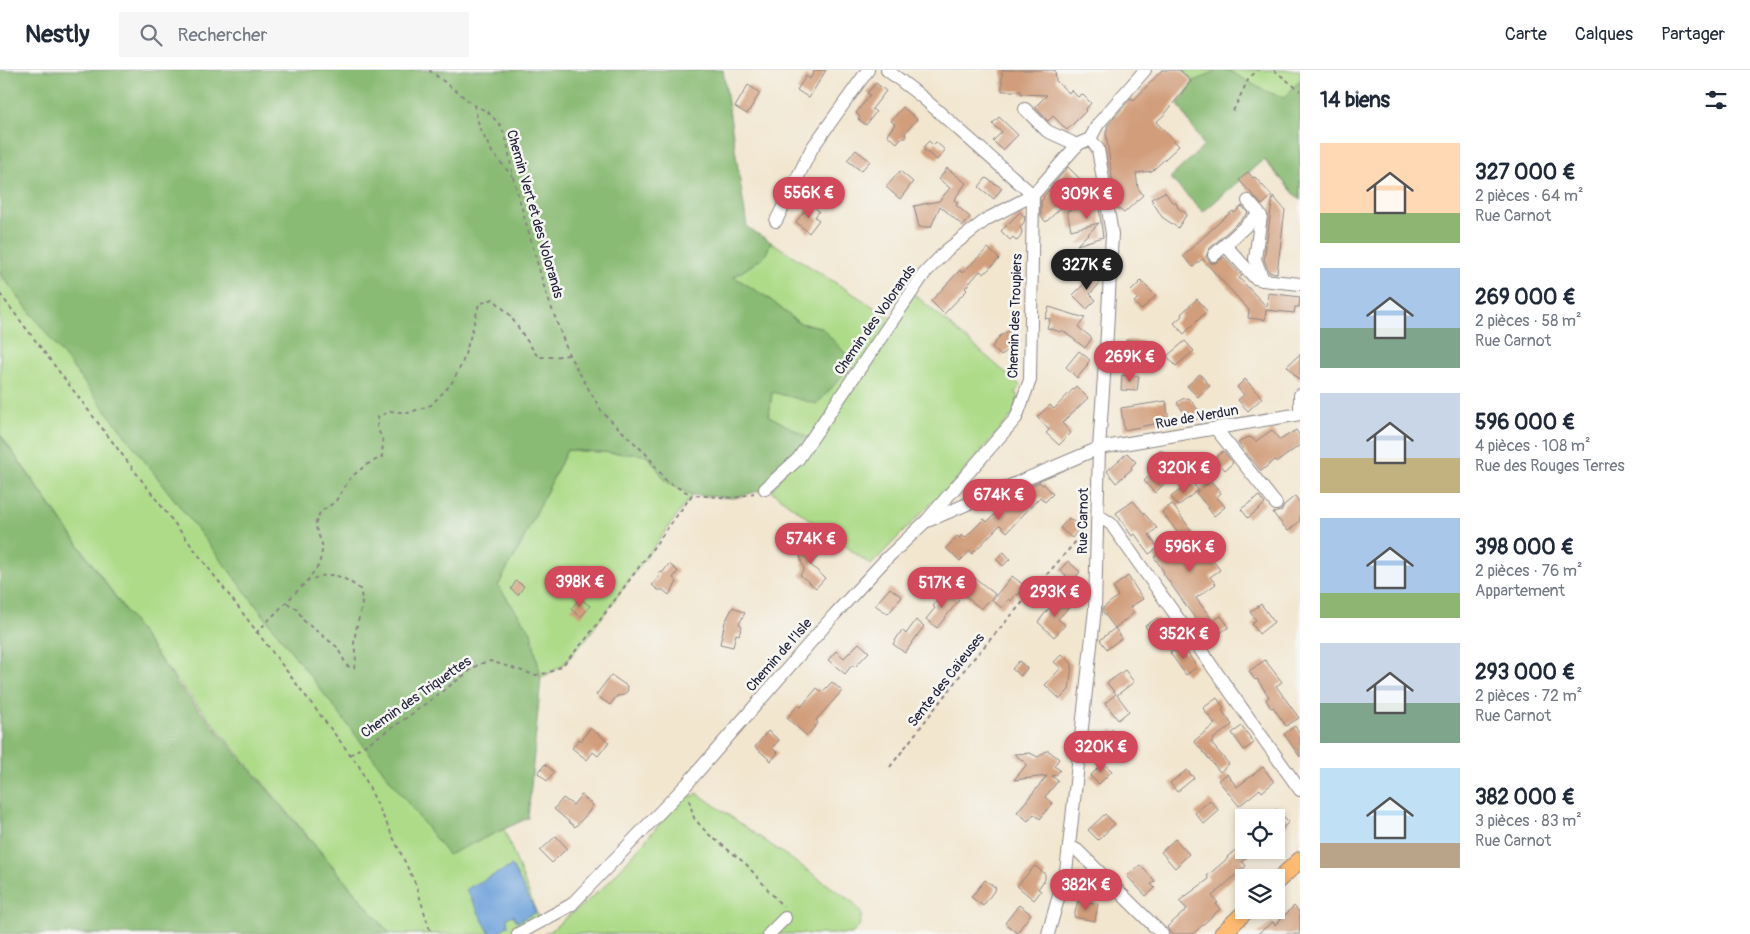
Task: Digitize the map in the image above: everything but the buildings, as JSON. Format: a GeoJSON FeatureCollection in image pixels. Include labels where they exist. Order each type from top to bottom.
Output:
{"type":"FeatureCollection","features":[{"type":"Feature","properties":{"kind":"main road"},"geometry":{"type":"LineString","coordinates":[[1285,874],[1300,860]]}},
{"type":"Feature","properties":{"kind":"main road"},"geometry":{"type":"LineString","coordinates":[[1222,934],[1238,919]]}},
{"type":"Feature","properties":{"kind":"street"},"geometry":{"type":"LineString","coordinates":[[776,221],[812,148],[868,70]]}},
{"type":"Feature","properties":{"kind":"street"},"geometry":{"type":"LineString","coordinates":[[887,70],[922,97],[1033,195],[1076,146],[1090,139],[1098,124],[1145,70]]}},
{"type":"Feature","properties":{"kind":"street"},"geometry":{"type":"LineString","coordinates":[[1025,110],[1047,131],[1076,146]]}},
{"type":"Feature","properties":{"kind":"street","name":"Rue Carnot"},"geometry":{"type":"LineString","coordinates":[[1048,934],[1066,871],[1095,608],[1099,448],[1112,234],[1098,149],[1090,139]]}},
{"type":"Feature","properties":{"kind":"street","name":"Chemin des Volorands"},"geometry":{"type":"LineString","coordinates":[[765,489],[798,459],[924,274],[946,250],[987,219],[1033,195]]}},
{"type":"Feature","properties":{"kind":"street","name":"Chemin des Troupiers"},"geometry":{"type":"LineString","coordinates":[[926,522],[1016,418],[1030,380],[1033,195]]}},
{"type":"Feature","properties":{"kind":"street"},"geometry":{"type":"LineString","coordinates":[[1248,202],[1261,216],[1255,259],[1263,280]]}},
{"type":"Feature","properties":{"kind":"street"},"geometry":{"type":"LineString","coordinates":[[1214,255],[1259,214]]}},
{"type":"Feature","properties":{"kind":"street"},"geometry":{"type":"LineString","coordinates":[[1225,245],[1255,278],[1300,284]]}},
{"type":"Feature","properties":{"kind":"street"},"geometry":{"type":"LineString","coordinates":[[1300,395],[1300,414]]}},
{"type":"Feature","properties":{"kind":"street","name":"Rue de Verdun"},"geometry":{"type":"LineString","coordinates":[[1099,448],[1300,414]]}},
{"type":"Feature","properties":{"kind":"street"},"geometry":{"type":"LineString","coordinates":[[1216,429],[1276,504]]}},
{"type":"Feature","properties":{"kind":"street","name":"Chemin de l’Isle"},"geometry":{"type":"LineString","coordinates":[[518,934],[572,905],[686,785],[836,614],[886,560],[926,522],[1099,448]]}},
{"type":"Feature","properties":{"kind":"street"},"geometry":{"type":"LineString","coordinates":[[1098,516],[1111,524],[1300,790]]}},
{"type":"Feature","properties":{"kind":"street"},"geometry":{"type":"LineString","coordinates":[[1069,846],[1077,850],[1162,934]]}},
{"type":"Feature","properties":{"kind":"street"},"geometry":{"type":"LineString","coordinates":[[769,934],[785,918]]}},
{"type":"Feature","properties":{"kind":"path","name":"Chemin Vert et des Volorands"},"geometry":{"type":"LineString","coordinates":[[429,70],[474,105],[488,112],[500,126],[507,142],[513,177],[545,290],[569,355],[602,412],[647,455],[667,482],[692,495]]}},
{"type":"Feature","properties":{"kind":"path"},"geometry":{"type":"LineString","coordinates":[[1233,111],[1248,78],[1258,70]]}},
{"type":"Feature","properties":{"kind":"path"},"geometry":{"type":"LineString","coordinates":[[1274,70],[1300,91]]}},
{"type":"Feature","properties":{"kind":"path"},"geometry":{"type":"LineString","coordinates":[[474,105],[480,129],[492,152],[513,177]]}},
{"type":"Feature","properties":{"kind":"path"},"geometry":{"type":"LineString","coordinates":[[0,294],[359,766],[416,884],[431,934]]}},
{"type":"Feature","properties":{"kind":"path"},"geometry":{"type":"LineString","coordinates":[[256,633],[306,582],[319,565],[323,547],[315,525],[320,512],[335,502],[351,477],[366,465],[382,457],[383,441],[378,427],[378,417],[390,411],[408,413],[431,405],[451,384],[462,364],[479,304],[493,299],[509,314],[538,357],[569,355]]}},
{"type":"Feature","properties":{"kind":"path"},"geometry":{"type":"LineString","coordinates":[[692,495],[734,498],[765,489]]}},
{"type":"Feature","properties":{"kind":"path","name":"Chemin des Triquettes"},"geometry":{"type":"LineString","coordinates":[[350,755],[405,719],[479,664],[490,661],[535,675],[548,673],[562,666],[586,639],[692,495]]}},
{"type":"Feature","properties":{"kind":"path","name":"Sente des Caïeuses"},"geometry":{"type":"LineString","coordinates":[[890,767],[968,665],[1098,516]]}},
{"type":"Feature","properties":{"kind":"path"},"geometry":{"type":"LineString","coordinates":[[286,602],[297,609],[304,621],[337,647],[347,666],[354,668],[356,660],[354,643],[362,605],[361,590],[348,580],[335,574],[321,574],[306,582]]}},
{"type":"Feature","properties":{"kind":"path"},"geometry":{"type":"LineString","coordinates":[[686,785],[694,818],[707,833],[746,864],[786,910],[785,918]]}},
{"type":"Feature","properties":{"kind":"green space"},"geometry":{"type":"Polygon","coordinates":[[[0,70],[723,70],[747,227],[771,242],[765,256],[734,277],[768,298],[799,323],[821,327],[845,353],[852,365],[817,404],[772,392],[769,416],[811,439],[765,489],[734,498],[692,495],[667,482],[647,455],[567,450],[513,560],[498,586],[531,632],[541,678],[528,818],[448,855],[0,273],[0,70]]]}},
{"type":"Feature","properties":{"kind":"green space"},"geometry":{"type":"Polygon","coordinates":[[[1183,70],[1300,70],[1300,200],[1183,70]]]}},
{"type":"Feature","properties":{"kind":"green space"},"geometry":{"type":"Polygon","coordinates":[[[1218,70],[1228,70],[1263,90],[1284,98],[1300,80],[1300,200],[1264,159],[1203,212],[1170,178],[1204,146],[1178,104],[1194,81],[1218,70]]]}},
{"type":"Feature","properties":{"kind":"green space"},"geometry":{"type":"Polygon","coordinates":[[[771,242],[893,319],[811,439],[769,416],[772,392],[821,327],[799,323],[768,298],[734,277],[765,256],[771,242]]]}},
{"type":"Feature","properties":{"kind":"green space"},"geometry":{"type":"Polygon","coordinates":[[[0,273],[448,854],[504,829],[540,922],[517,934],[390,934],[164,665],[0,434],[0,273]]]}},
{"type":"Feature","properties":{"kind":"green space"},"geometry":{"type":"Polygon","coordinates":[[[914,294],[1021,386],[1015,392],[1018,397],[1013,414],[937,502],[931,503],[871,565],[771,491],[914,294]]]}},
{"type":"Feature","properties":{"kind":"green space"},"geometry":{"type":"Polygon","coordinates":[[[0,435],[179,686],[390,934],[0,934],[0,435]]]}},
{"type":"Feature","properties":{"kind":"green space"},"geometry":{"type":"Polygon","coordinates":[[[567,450],[647,455],[667,482],[692,495],[586,639],[562,666],[541,678],[531,632],[498,586],[513,560],[567,450]]]}},
{"type":"Feature","properties":{"kind":"green space"},"geometry":{"type":"Polygon","coordinates":[[[697,793],[854,903],[862,915],[859,926],[852,934],[543,934],[550,931],[609,882],[684,796],[694,796],[697,793]]]}},
{"type":"Feature","properties":{"kind":"water"},"geometry":{"type":"Polygon","coordinates":[[[512,866],[536,912],[517,922],[513,915],[507,918],[508,926],[494,934],[490,934],[466,889],[512,866]]]}}]}
